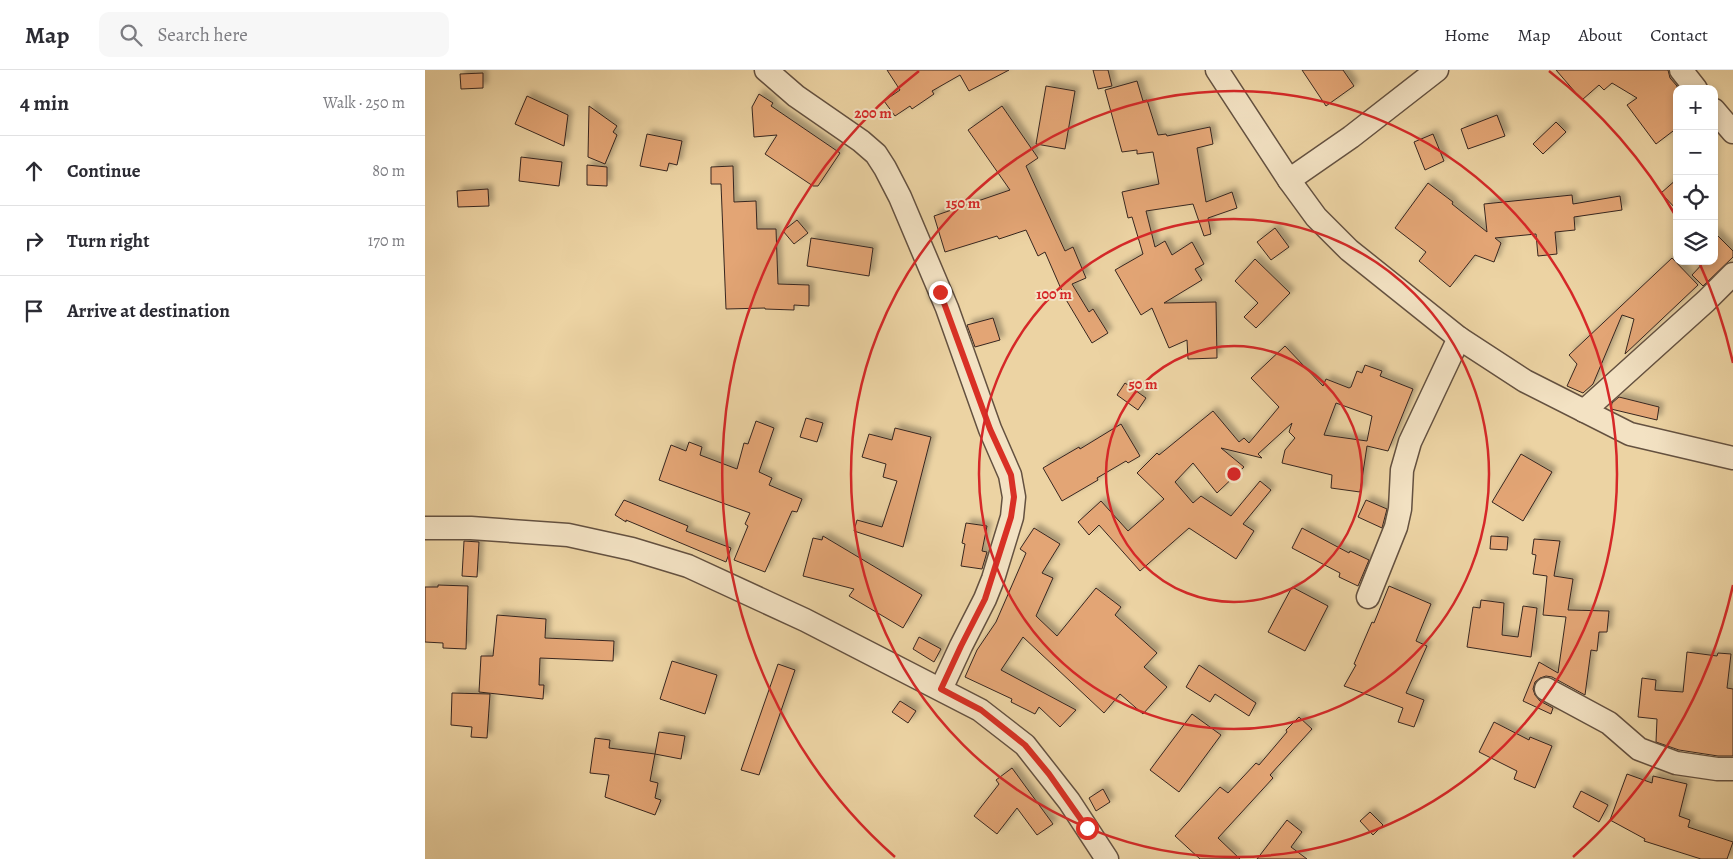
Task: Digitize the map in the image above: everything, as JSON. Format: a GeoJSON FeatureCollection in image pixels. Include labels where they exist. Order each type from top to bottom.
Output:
{"type":"FeatureCollection","features":[{"type":"Feature","properties":{"kind":"street"},"geometry":{"type":"LineString","coordinates":[[766,70],[796,96],[861,141],[876,154],[885,168],[900,196],[947,308],[990,429],[1011,475],[1014,497],[1011,517],[993,579],[941,689]]}},
{"type":"Feature","properties":{"kind":"street"},"geometry":{"type":"LineString","coordinates":[[1217,70],[1289,180],[1316,217],[1349,250],[1459,338],[1525,381],[1630,434],[1733,458]]}},
{"type":"Feature","properties":{"kind":"street"},"geometry":{"type":"LineString","coordinates":[[1289,180],[1351,137],[1437,70]]}},
{"type":"Feature","properties":{"kind":"street"},"geometry":{"type":"LineString","coordinates":[[1681,70],[1693,85]]}},
{"type":"Feature","properties":{"kind":"street"},"geometry":{"type":"LineString","coordinates":[[1718,115],[1733,132]]}},
{"type":"Feature","properties":{"kind":"street"},"geometry":{"type":"LineString","coordinates":[[1584,411],[1706,301],[1733,274]]}},
{"type":"Feature","properties":{"kind":"street"},"geometry":{"type":"LineString","coordinates":[[1368,597],[1396,527],[1400,509],[1402,470],[1410,442],[1459,338]]}},
{"type":"Feature","properties":{"kind":"street"},"geometry":{"type":"LineString","coordinates":[[425,528],[471,528],[568,534],[632,548],[679,563],[805,620],[981,710],[1025,745],[1069,801],[1107,859]]}},
{"type":"Feature","properties":{"kind":"street"},"geometry":{"type":"LineString","coordinates":[[1546,689],[1609,723],[1639,749],[1677,763],[1717,769],[1733,769]]}},
{"type":"Feature","properties":{"kind":"building"},"geometry":{"type":"Polygon","coordinates":[[[887,70],[1009,70],[969,91],[960,75],[932,91],[934,94],[912,109],[910,106],[895,116],[884,101],[900,90],[887,70]]]}},
{"type":"Feature","properties":{"kind":"building"},"geometry":{"type":"Polygon","coordinates":[[[1093,70],[1108,70],[1112,86],[1098,89],[1093,70]]]}},
{"type":"Feature","properties":{"kind":"building"},"geometry":{"type":"Polygon","coordinates":[[[1302,70],[1343,70],[1354,86],[1326,106],[1302,70]]]}},
{"type":"Feature","properties":{"kind":"building"},"geometry":{"type":"Polygon","coordinates":[[[1556,70],[1668,70],[1670,78],[1676,85],[1673,85],[1673,131],[1656,144],[1627,105],[1637,98],[1612,83],[1604,90],[1599,85],[1582,100],[1556,70]]]}},
{"type":"Feature","properties":{"kind":"building"},"geometry":{"type":"Polygon","coordinates":[[[483,73],[483,88],[461,89],[460,74],[483,73]]]}},
{"type":"Feature","properties":{"kind":"building"},"geometry":{"type":"Polygon","coordinates":[[[1137,81],[1143,101],[1147,100],[1158,135],[1166,134],[1167,136],[1210,127],[1213,144],[1197,148],[1206,202],[1232,192],[1237,208],[1208,218],[1211,234],[1204,236],[1193,204],[1146,211],[1155,247],[1165,241],[1172,255],[1192,242],[1204,264],[1195,269],[1202,280],[1164,303],[1216,302],[1217,358],[1188,359],[1187,340],[1169,348],[1152,308],[1141,315],[1115,270],[1143,254],[1132,217],[1128,218],[1122,192],[1159,184],[1153,152],[1137,154],[1137,150],[1122,152],[1105,90],[1137,81]]]}},
{"type":"Feature","properties":{"kind":"building"},"geometry":{"type":"Polygon","coordinates":[[[1046,86],[1075,91],[1065,149],[1036,144],[1046,86]]]}},
{"type":"Feature","properties":{"kind":"building"},"geometry":{"type":"Polygon","coordinates":[[[759,94],[773,103],[771,106],[840,153],[818,186],[813,186],[765,154],[777,135],[754,137],[752,107],[759,94]]]}},
{"type":"Feature","properties":{"kind":"building"},"geometry":{"type":"Polygon","coordinates":[[[527,96],[568,115],[564,146],[515,124],[527,96]]]}},
{"type":"Feature","properties":{"kind":"building"},"geometry":{"type":"Polygon","coordinates":[[[589,106],[617,126],[613,132],[617,135],[605,164],[588,157],[589,106]]]}},
{"type":"Feature","properties":{"kind":"building"},"geometry":{"type":"Polygon","coordinates":[[[1002,106],[1038,158],[1026,166],[1065,251],[1073,247],[1086,278],[1072,284],[1089,312],[1093,309],[1108,333],[1092,343],[1065,298],[1045,252],[1038,256],[1026,230],[999,239],[997,236],[945,252],[934,216],[1010,190],[968,130],[1002,106]]]}},
{"type":"Feature","properties":{"kind":"building"},"geometry":{"type":"Polygon","coordinates":[[[1497,115],[1505,136],[1468,149],[1461,129],[1497,115]]]}},
{"type":"Feature","properties":{"kind":"building"},"geometry":{"type":"Polygon","coordinates":[[[1556,122],[1566,132],[1543,154],[1533,144],[1556,122]]]}},
{"type":"Feature","properties":{"kind":"building"},"geometry":{"type":"Polygon","coordinates":[[[647,134],[682,141],[677,165],[669,163],[667,171],[640,166],[647,134]]]}},
{"type":"Feature","properties":{"kind":"building"},"geometry":{"type":"Polygon","coordinates":[[[1433,134],[1444,161],[1425,170],[1414,142],[1433,134]]]}},
{"type":"Feature","properties":{"kind":"building"},"geometry":{"type":"Polygon","coordinates":[[[521,157],[562,162],[559,186],[519,181],[521,157]]]}},
{"type":"Feature","properties":{"kind":"building"},"geometry":{"type":"Polygon","coordinates":[[[587,165],[607,167],[607,186],[587,185],[587,165]]]}},
{"type":"Feature","properties":{"kind":"building"},"geometry":{"type":"Polygon","coordinates":[[[733,166],[734,202],[756,201],[757,229],[776,229],[778,284],[809,285],[809,306],[794,305],[794,310],[765,308],[726,309],[721,184],[711,184],[711,167],[733,166]]]}},
{"type":"Feature","properties":{"kind":"building"},"geometry":{"type":"Polygon","coordinates":[[[1673,182],[1673,206],[1661,193],[1673,182]]]}},
{"type":"Feature","properties":{"kind":"building"},"geometry":{"type":"Polygon","coordinates":[[[1428,183],[1487,232],[1484,204],[1572,195],[1573,204],[1620,196],[1622,210],[1574,217],[1575,230],[1555,232],[1557,254],[1538,256],[1536,234],[1495,238],[1501,243],[1494,262],[1475,255],[1450,287],[1419,261],[1426,252],[1395,228],[1428,183]]]}},
{"type":"Feature","properties":{"kind":"building"},"geometry":{"type":"Polygon","coordinates":[[[488,189],[489,206],[458,207],[457,191],[488,189]]]}},
{"type":"Feature","properties":{"kind":"building"},"geometry":{"type":"Polygon","coordinates":[[[797,220],[808,233],[794,244],[783,231],[797,220]]]}},
{"type":"Feature","properties":{"kind":"building"},"geometry":{"type":"Polygon","coordinates":[[[1275,228],[1289,247],[1271,260],[1257,242],[1275,228]]]}},
{"type":"Feature","properties":{"kind":"building"},"geometry":{"type":"Polygon","coordinates":[[[1718,236],[1733,251],[1733,257],[1703,286],[1692,275],[1701,265],[1718,265],[1718,236]]]}},
{"type":"Feature","properties":{"kind":"building"},"geometry":{"type":"Polygon","coordinates":[[[811,238],[873,248],[869,276],[807,266],[811,238]]]}},
{"type":"Feature","properties":{"kind":"building"},"geometry":{"type":"Polygon","coordinates":[[[1672,258],[1673,265],[1679,265],[1698,285],[1625,354],[1634,319],[1622,315],[1593,384],[1583,393],[1567,386],[1577,364],[1569,355],[1672,258]]]}},
{"type":"Feature","properties":{"kind":"building"},"geometry":{"type":"Polygon","coordinates":[[[1255,259],[1290,293],[1256,328],[1244,317],[1258,303],[1235,281],[1255,259]]]}},
{"type":"Feature","properties":{"kind":"building"},"geometry":{"type":"Polygon","coordinates":[[[993,318],[1000,340],[975,347],[967,325],[993,318]]]}},
{"type":"Feature","properties":{"kind":"building"},"geometry":{"type":"Polygon","coordinates":[[[1285,346],[1323,386],[1326,379],[1349,388],[1351,387],[1357,371],[1362,373],[1365,365],[1382,371],[1380,376],[1413,389],[1388,451],[1367,446],[1360,492],[1331,488],[1332,475],[1282,463],[1285,450],[1295,438],[1289,432],[1292,423],[1258,454],[1262,458],[1221,448],[1244,467],[1217,493],[1193,463],[1175,482],[1193,503],[1201,496],[1231,516],[1260,481],[1271,490],[1243,524],[1254,531],[1236,559],[1189,528],[1140,571],[1099,525],[1089,535],[1078,522],[1101,501],[1128,531],[1164,499],[1137,473],[1157,453],[1159,455],[1213,411],[1239,442],[1244,438],[1249,443],[1279,407],[1251,378],[1285,346]],[[1336,403],[1324,435],[1367,441],[1372,416],[1336,403]]]}},
{"type":"Feature","properties":{"kind":"building"},"geometry":{"type":"Polygon","coordinates":[[[1125,383],[1146,398],[1138,410],[1117,395],[1125,383]]]}},
{"type":"Feature","properties":{"kind":"building"},"geometry":{"type":"Polygon","coordinates":[[[1619,397],[1659,407],[1657,420],[1611,409],[1612,403],[1619,397]]]}},
{"type":"Feature","properties":{"kind":"building"},"geometry":{"type":"Polygon","coordinates":[[[806,418],[823,423],[817,442],[800,437],[806,418]]]}},
{"type":"Feature","properties":{"kind":"building"},"geometry":{"type":"Polygon","coordinates":[[[756,421],[774,428],[759,472],[772,478],[769,485],[802,499],[797,512],[792,511],[765,572],[734,560],[748,526],[745,524],[750,513],[659,480],[671,445],[686,451],[689,442],[702,447],[700,455],[737,469],[744,443],[748,444],[756,421]]]}},
{"type":"Feature","properties":{"kind":"building"},"geometry":{"type":"Polygon","coordinates":[[[1121,424],[1140,456],[1128,463],[1126,461],[1062,501],[1043,468],[1079,447],[1080,449],[1121,424]]]}},
{"type":"Feature","properties":{"kind":"building"},"geometry":{"type":"Polygon","coordinates":[[[895,428],[931,437],[903,547],[854,531],[857,520],[882,527],[897,481],[883,477],[886,464],[862,457],[869,434],[892,440],[895,428]]]}},
{"type":"Feature","properties":{"kind":"building"},"geometry":{"type":"Polygon","coordinates":[[[1521,454],[1552,472],[1523,521],[1492,502],[1521,454]]]}},
{"type":"Feature","properties":{"kind":"building"},"geometry":{"type":"Polygon","coordinates":[[[624,500],[688,526],[686,531],[731,548],[726,562],[626,520],[626,522],[615,515],[624,500]]]}},
{"type":"Feature","properties":{"kind":"building"},"geometry":{"type":"Polygon","coordinates":[[[1366,500],[1387,509],[1382,528],[1358,517],[1366,500]]]}},
{"type":"Feature","properties":{"kind":"building"},"geometry":{"type":"Polygon","coordinates":[[[966,523],[987,526],[982,551],[987,552],[982,569],[961,566],[965,544],[962,543],[966,523]]]}},
{"type":"Feature","properties":{"kind":"building"},"geometry":{"type":"Polygon","coordinates":[[[1034,528],[1060,544],[1042,573],[1053,578],[1036,616],[1057,636],[1096,588],[1121,607],[1115,615],[1157,653],[1144,667],[1167,687],[1143,714],[1120,694],[1104,713],[1023,637],[1001,670],[1076,710],[1060,727],[1039,707],[1035,714],[1011,702],[1012,699],[965,677],[977,650],[996,622],[1026,553],[1020,549],[1034,528]]]}},
{"type":"Feature","properties":{"kind":"building"},"geometry":{"type":"Polygon","coordinates":[[[1302,528],[1349,553],[1350,551],[1369,560],[1358,586],[1339,577],[1340,573],[1292,548],[1302,528]]]}},
{"type":"Feature","properties":{"kind":"building"},"geometry":{"type":"Polygon","coordinates":[[[823,536],[922,595],[903,628],[849,596],[854,589],[803,576],[813,538],[822,540],[823,536]]]}},
{"type":"Feature","properties":{"kind":"building"},"geometry":{"type":"Polygon","coordinates":[[[1491,536],[1508,537],[1507,550],[1490,549],[1491,536]]]}},
{"type":"Feature","properties":{"kind":"building"},"geometry":{"type":"Polygon","coordinates":[[[1534,539],[1560,541],[1554,576],[1573,579],[1568,610],[1609,611],[1607,632],[1599,632],[1597,651],[1591,650],[1585,695],[1552,677],[1546,676],[1535,682],[1533,689],[1535,695],[1540,701],[1553,708],[1551,714],[1523,701],[1539,662],[1558,673],[1566,617],[1543,615],[1547,576],[1533,574],[1536,555],[1532,554],[1534,539]]]}},
{"type":"Feature","properties":{"kind":"building"},"geometry":{"type":"Polygon","coordinates":[[[464,541],[479,542],[477,577],[462,576],[464,541]]]}},
{"type":"Feature","properties":{"kind":"building"},"geometry":{"type":"Polygon","coordinates":[[[438,585],[468,586],[466,649],[443,648],[443,643],[425,642],[425,587],[438,587],[438,585]]]}},
{"type":"Feature","properties":{"kind":"building"},"geometry":{"type":"Polygon","coordinates":[[[1389,586],[1431,604],[1416,641],[1427,646],[1406,693],[1424,700],[1414,727],[1398,722],[1403,708],[1344,686],[1356,665],[1354,664],[1389,586]]]}},
{"type":"Feature","properties":{"kind":"building"},"geometry":{"type":"Polygon","coordinates":[[[1292,587],[1328,606],[1305,651],[1268,632],[1292,587]]]}},
{"type":"Feature","properties":{"kind":"building"},"geometry":{"type":"Polygon","coordinates":[[[1481,600],[1504,603],[1502,635],[1518,637],[1523,606],[1537,608],[1531,657],[1467,647],[1473,607],[1480,608],[1481,600]]]}},
{"type":"Feature","properties":{"kind":"building"},"geometry":{"type":"Polygon","coordinates":[[[497,615],[546,619],[545,638],[614,641],[613,661],[540,658],[539,685],[544,685],[543,699],[479,692],[481,656],[493,656],[497,615]]]}},
{"type":"Feature","properties":{"kind":"building"},"geometry":{"type":"Polygon","coordinates":[[[919,637],[941,649],[934,662],[913,649],[919,637]]]}},
{"type":"Feature","properties":{"kind":"building"},"geometry":{"type":"Polygon","coordinates":[[[1687,652],[1717,656],[1718,653],[1731,654],[1727,688],[1733,689],[1733,756],[1718,756],[1679,750],[1656,742],[1657,719],[1638,717],[1642,678],[1656,680],[1655,690],[1683,692],[1687,652]]]}},
{"type":"Feature","properties":{"kind":"building"},"geometry":{"type":"Polygon","coordinates":[[[672,661],[717,675],[705,714],[660,699],[672,661]]]}},
{"type":"Feature","properties":{"kind":"building"},"geometry":{"type":"Polygon","coordinates":[[[778,664],[795,670],[759,775],[741,770],[778,664]]]}},
{"type":"Feature","properties":{"kind":"building"},"geometry":{"type":"Polygon","coordinates":[[[1199,665],[1256,703],[1249,716],[1215,694],[1210,702],[1186,687],[1199,665]]]}},
{"type":"Feature","properties":{"kind":"building"},"geometry":{"type":"Polygon","coordinates":[[[452,693],[490,694],[487,738],[471,737],[472,727],[451,725],[452,693]]]}},
{"type":"Feature","properties":{"kind":"building"},"geometry":{"type":"Polygon","coordinates":[[[900,701],[916,711],[908,723],[892,712],[900,701]]]}},
{"type":"Feature","properties":{"kind":"building"},"geometry":{"type":"Polygon","coordinates":[[[1192,714],[1221,735],[1179,792],[1150,770],[1192,714]]]}},
{"type":"Feature","properties":{"kind":"building"},"geometry":{"type":"Polygon","coordinates":[[[1299,717],[1312,729],[1270,775],[1273,778],[1218,838],[1240,859],[1200,859],[1175,836],[1220,787],[1228,793],[1256,763],[1259,765],[1287,732],[1286,730],[1299,717]]]}},
{"type":"Feature","properties":{"kind":"building"},"geometry":{"type":"Polygon","coordinates":[[[1494,722],[1529,740],[1530,737],[1552,746],[1535,788],[1514,779],[1517,771],[1479,752],[1494,722]]]}},
{"type":"Feature","properties":{"kind":"building"},"geometry":{"type":"Polygon","coordinates":[[[659,732],[685,736],[681,759],[655,754],[659,732]]]}},
{"type":"Feature","properties":{"kind":"building"},"geometry":{"type":"Polygon","coordinates":[[[595,738],[610,740],[609,748],[655,754],[650,781],[658,783],[655,798],[661,800],[655,815],[605,797],[609,775],[590,773],[595,738]]]}},
{"type":"Feature","properties":{"kind":"building"},"geometry":{"type":"Polygon","coordinates":[[[1012,768],[1053,824],[1037,835],[1017,808],[997,834],[974,816],[999,784],[996,780],[1012,768]]]}},
{"type":"Feature","properties":{"kind":"building"},"geometry":{"type":"Polygon","coordinates":[[[1627,774],[1652,783],[1653,776],[1687,784],[1679,816],[1690,820],[1688,827],[1733,842],[1727,859],[1701,859],[1644,841],[1645,839],[1610,820],[1627,774]]]}},
{"type":"Feature","properties":{"kind":"building"},"geometry":{"type":"Polygon","coordinates":[[[1103,789],[1110,802],[1096,811],[1089,798],[1103,789]]]}},
{"type":"Feature","properties":{"kind":"building"},"geometry":{"type":"Polygon","coordinates":[[[1581,791],[1608,805],[1599,822],[1573,807],[1581,791]]]}},
{"type":"Feature","properties":{"kind":"building"},"geometry":{"type":"Polygon","coordinates":[[[1370,812],[1383,825],[1373,835],[1360,821],[1370,812]]]}},
{"type":"Feature","properties":{"kind":"building"},"geometry":{"type":"Polygon","coordinates":[[[1287,820],[1302,832],[1291,847],[1307,859],[1257,859],[1287,820]]]}},
{"type":"Feature","properties":{"kind":"route"},"geometry":{"type":"LineString","coordinates":[[940,292],[990,429],[1011,475],[1014,497],[1011,517],[993,579],[941,689],[981,710],[1025,745],[1049,774],[1087,828]]}}]}
